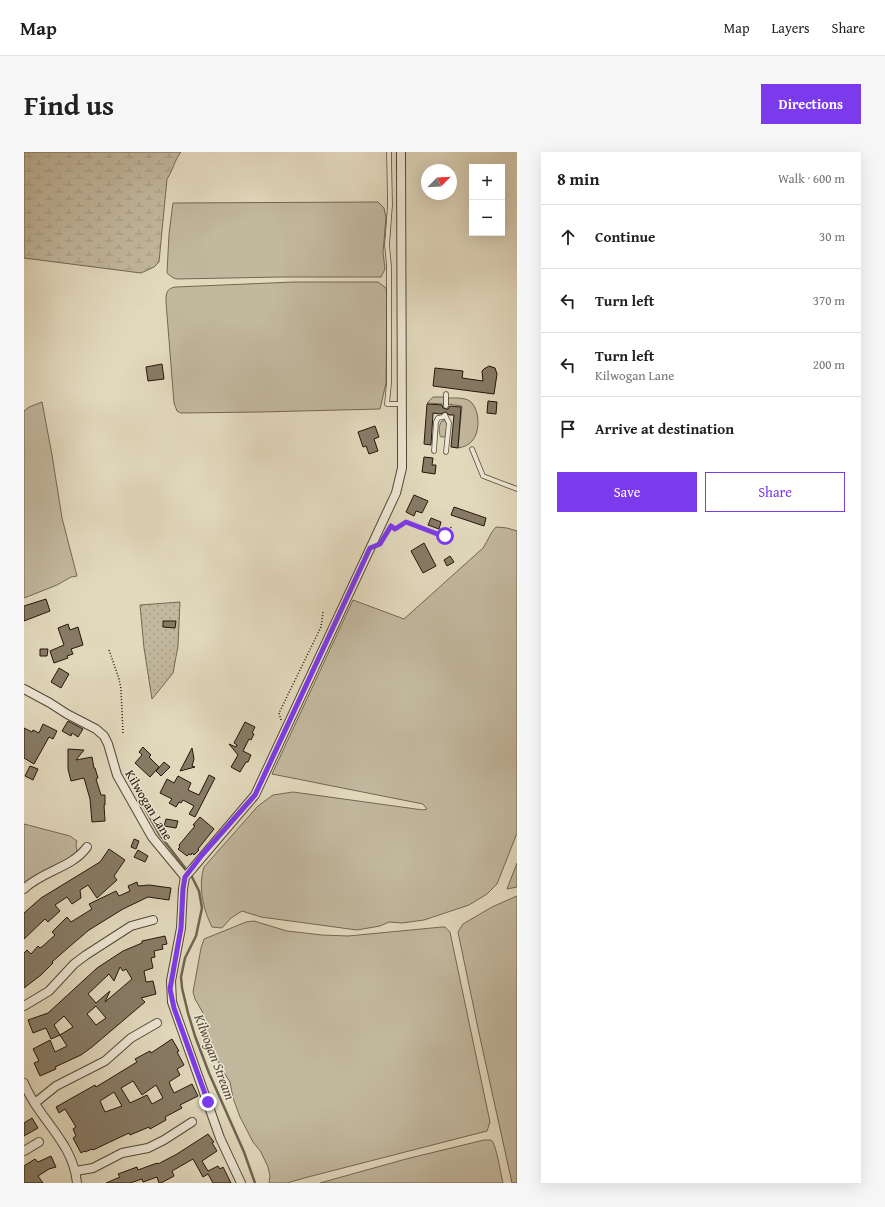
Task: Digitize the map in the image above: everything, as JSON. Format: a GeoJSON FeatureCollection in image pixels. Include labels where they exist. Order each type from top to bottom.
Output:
{"type":"FeatureCollection","features":[{"type":"Feature","properties":{"kind":"street"},"geometry":{"type":"LineString","coordinates":[[241,1183],[220,1138],[172,1002],[170,989],[181,928],[183,889],[186,876],[255,795],[396,493],[402,468],[401,152]]}},
{"type":"Feature","properties":{"kind":"street","name":"Kilwogan Lane"},"geometry":{"type":"LineString","coordinates":[[24,689],[101,732],[108,744],[117,775],[152,837],[186,876]]}},
{"type":"Feature","properties":{"kind":"street"},"geometry":{"type":"LineString","coordinates":[[24,890],[43,875],[77,858],[88,847]]}},
{"type":"Feature","properties":{"kind":"street"},"geometry":{"type":"LineString","coordinates":[[24,1006],[49,991],[74,964],[85,955],[131,926],[152,920]]}},
{"type":"Feature","properties":{"kind":"street"},"geometry":{"type":"LineString","coordinates":[[35,1102],[56,1086],[105,1061],[131,1038],[157,1023]]}},
{"type":"Feature","properties":{"kind":"street"},"geometry":{"type":"LineString","coordinates":[[24,1083],[58,1136],[76,1171],[77,1183]]}},
{"type":"Feature","properties":{"kind":"street"},"geometry":{"type":"LineString","coordinates":[[76,1171],[93,1168],[122,1153],[148,1148],[164,1140],[192,1122]]}},
{"type":"Feature","properties":{"kind":"street"},"geometry":{"type":"LineString","coordinates":[[24,1151],[39,1142]]}},
{"type":"Feature","properties":{"kind":"lane"},"geometry":{"type":"LineString","coordinates":[[389,152],[390,205],[387,245],[389,266],[389,384],[387,404],[401,404]]}},
{"type":"Feature","properties":{"kind":"lane"},"geometry":{"type":"LineString","coordinates":[[446,394],[446,406]]}},
{"type":"Feature","properties":{"kind":"lane"},"geometry":{"type":"LineString","coordinates":[[434,451],[436,422],[438,418],[445,415],[449,423],[446,452]]}},
{"type":"Feature","properties":{"kind":"lane"},"geometry":{"type":"LineString","coordinates":[[472,449],[483,476],[517,489]]}},
{"type":"Feature","properties":{"kind":"path"},"geometry":{"type":"LineString","coordinates":[[383,540],[391,526],[395,529],[406,522],[445,536],[452,525]]}},
{"type":"Feature","properties":{"kind":"path"},"geometry":{"type":"LineString","coordinates":[[285,731],[282,726],[279,713],[321,627],[323,612]]}},
{"type":"Feature","properties":{"kind":"path"},"geometry":{"type":"LineString","coordinates":[[109,650],[119,679],[123,733]]}},
{"type":"Feature","properties":{"kind":"green space"},"geometry":{"type":"Polygon","coordinates":[[[24,152],[181,152],[167,179],[159,262],[154,267],[141,273],[24,258],[24,152]]]}},
{"type":"Feature","properties":{"kind":"green space"},"geometry":{"type":"Polygon","coordinates":[[[378,202],[384,208],[386,218],[383,252],[385,269],[381,277],[176,279],[167,273],[169,234],[173,203],[378,202]]]}},
{"type":"Feature","properties":{"kind":"green space"},"geometry":{"type":"Polygon","coordinates":[[[294,282],[378,282],[386,288],[386,383],[380,409],[181,413],[177,411],[174,403],[166,302],[168,290],[176,287],[294,282]]]}},
{"type":"Feature","properties":{"kind":"green space"},"geometry":{"type":"Polygon","coordinates":[[[433,397],[444,397],[444,404],[427,403],[433,397]]]}},
{"type":"Feature","properties":{"kind":"green space"},"geometry":{"type":"Polygon","coordinates":[[[448,398],[461,398],[470,401],[475,407],[478,417],[478,428],[475,437],[468,445],[458,448],[462,406],[448,404],[448,398]]]}},
{"type":"Feature","properties":{"kind":"green space"},"geometry":{"type":"Polygon","coordinates":[[[42,402],[62,518],[77,576],[71,577],[57,585],[24,598],[24,411],[29,407],[42,402]]]}},
{"type":"Feature","properties":{"kind":"green space"},"geometry":{"type":"Polygon","coordinates":[[[442,421],[446,421],[447,425],[444,437],[441,437],[439,433],[442,421]]]}},
{"type":"Feature","properties":{"kind":"green space"},"geometry":{"type":"Polygon","coordinates":[[[496,527],[517,531],[517,833],[497,884],[487,894],[469,905],[424,920],[402,923],[389,922],[380,926],[357,930],[261,917],[242,911],[231,918],[222,928],[212,927],[206,913],[202,897],[201,882],[204,867],[258,806],[273,795],[293,792],[423,810],[427,809],[423,804],[272,774],[353,600],[404,619],[483,548],[496,527]]]}},
{"type":"Feature","properties":{"kind":"green space"},"geometry":{"type":"Polygon","coordinates":[[[180,602],[178,646],[173,673],[152,699],[144,648],[140,605],[180,602]]]}},
{"type":"Feature","properties":{"kind":"green space"},"geometry":{"type":"Polygon","coordinates":[[[24,824],[70,836],[77,841],[77,852],[24,885],[24,824]]]}},
{"type":"Feature","properties":{"kind":"green space"},"geometry":{"type":"Polygon","coordinates":[[[517,863],[517,887],[507,889],[517,863]]]}},
{"type":"Feature","properties":{"kind":"green space"},"geometry":{"type":"Polygon","coordinates":[[[517,896],[517,1183],[512,1183],[458,932],[463,924],[492,907],[517,896]]]}},
{"type":"Feature","properties":{"kind":"green space"},"geometry":{"type":"Polygon","coordinates":[[[254,921],[287,931],[348,936],[445,927],[450,932],[490,1122],[487,1131],[287,1183],[269,1183],[270,1176],[268,1167],[261,1152],[253,1142],[240,1117],[233,1098],[230,1082],[210,1046],[203,1013],[195,999],[193,992],[204,939],[246,922],[254,921]]]}},
{"type":"Feature","properties":{"kind":"green space"},"geometry":{"type":"Polygon","coordinates":[[[484,1140],[491,1140],[493,1142],[503,1183],[320,1183],[406,1159],[484,1140]]]}},
{"type":"Feature","properties":{"kind":"building"},"geometry":{"type":"Polygon","coordinates":[[[162,364],[164,379],[148,381],[146,367],[162,364]]]}},
{"type":"Feature","properties":{"kind":"building"},"geometry":{"type":"Polygon","coordinates":[[[489,366],[495,368],[497,374],[494,394],[433,386],[435,368],[463,371],[462,378],[483,381],[482,371],[489,366]]]}},
{"type":"Feature","properties":{"kind":"building"},"geometry":{"type":"Polygon","coordinates":[[[488,401],[497,402],[496,414],[487,413],[488,401]]]}},
{"type":"Feature","properties":{"kind":"building"},"geometry":{"type":"Polygon","coordinates":[[[427,404],[442,405],[443,408],[446,409],[450,406],[461,407],[458,448],[451,447],[454,415],[449,415],[446,412],[440,414],[433,413],[431,445],[424,444],[427,404]]]}},
{"type":"Feature","properties":{"kind":"building"},"geometry":{"type":"Polygon","coordinates":[[[375,426],[379,437],[374,439],[378,451],[369,454],[366,446],[363,447],[358,432],[375,426]]]}},
{"type":"Feature","properties":{"kind":"building"},"geometry":{"type":"Polygon","coordinates":[[[424,457],[433,458],[432,465],[436,465],[435,474],[422,472],[424,457]]]}},
{"type":"Feature","properties":{"kind":"building"},"geometry":{"type":"Polygon","coordinates":[[[414,495],[428,501],[422,513],[416,511],[414,516],[406,512],[414,495]]]}},
{"type":"Feature","properties":{"kind":"building"},"geometry":{"type":"Polygon","coordinates":[[[454,507],[486,518],[484,526],[451,515],[454,507]]]}},
{"type":"Feature","properties":{"kind":"building"},"geometry":{"type":"Polygon","coordinates":[[[431,518],[441,522],[439,529],[428,525],[431,518]]]}},
{"type":"Feature","properties":{"kind":"building"},"geometry":{"type":"Polygon","coordinates":[[[424,543],[436,566],[423,573],[411,551],[424,543]]]}},
{"type":"Feature","properties":{"kind":"building"},"geometry":{"type":"Polygon","coordinates":[[[450,556],[454,562],[447,566],[444,560],[450,556]]]}},
{"type":"Feature","properties":{"kind":"building"},"geometry":{"type":"Polygon","coordinates":[[[46,599],[50,611],[24,621],[24,606],[46,599]]]}},
{"type":"Feature","properties":{"kind":"building"},"geometry":{"type":"Polygon","coordinates":[[[163,621],[176,621],[175,628],[163,627],[163,621]]]}},
{"type":"Feature","properties":{"kind":"building"},"geometry":{"type":"Polygon","coordinates":[[[68,624],[70,630],[78,627],[83,645],[71,649],[73,654],[67,656],[68,658],[54,663],[50,651],[64,645],[58,628],[68,624]]]}},
{"type":"Feature","properties":{"kind":"building"},"geometry":{"type":"Polygon","coordinates":[[[40,649],[48,649],[47,656],[40,656],[40,649]]]}},
{"type":"Feature","properties":{"kind":"building"},"geometry":{"type":"Polygon","coordinates":[[[59,668],[69,674],[61,688],[51,682],[59,668]]]}},
{"type":"Feature","properties":{"kind":"building"},"geometry":{"type":"Polygon","coordinates":[[[68,721],[83,729],[78,737],[72,733],[71,736],[62,731],[68,721]]]}},
{"type":"Feature","properties":{"kind":"building"},"geometry":{"type":"Polygon","coordinates":[[[245,722],[255,727],[251,740],[249,739],[243,751],[251,755],[248,762],[246,762],[240,772],[231,767],[238,755],[229,744],[236,747],[237,745],[234,743],[245,722]]]}},
{"type":"Feature","properties":{"kind":"building"},"geometry":{"type":"Polygon","coordinates":[[[43,724],[57,731],[53,739],[49,737],[34,764],[24,758],[24,728],[32,732],[33,730],[39,733],[43,724]]]}},
{"type":"Feature","properties":{"kind":"building"},"geometry":{"type":"Polygon","coordinates":[[[143,747],[151,755],[149,757],[159,767],[150,777],[135,763],[142,755],[139,752],[143,747]]]}},
{"type":"Feature","properties":{"kind":"building"},"geometry":{"type":"Polygon","coordinates":[[[192,748],[194,759],[192,766],[195,767],[180,771],[192,748]]]}},
{"type":"Feature","properties":{"kind":"building"},"geometry":{"type":"Polygon","coordinates":[[[68,749],[84,750],[76,760],[92,757],[101,795],[105,795],[105,821],[92,822],[90,799],[84,778],[71,781],[68,769],[68,749]]]}},
{"type":"Feature","properties":{"kind":"building"},"geometry":{"type":"Polygon","coordinates":[[[164,762],[170,767],[161,776],[156,771],[164,762]]]}},
{"type":"Feature","properties":{"kind":"building"},"geometry":{"type":"Polygon","coordinates":[[[30,766],[38,769],[33,780],[25,776],[30,766]]]}},
{"type":"Feature","properties":{"kind":"building"},"geometry":{"type":"Polygon","coordinates":[[[209,775],[215,778],[195,817],[189,814],[194,806],[183,800],[181,803],[179,802],[176,807],[169,803],[172,799],[160,793],[167,779],[174,783],[178,776],[191,783],[188,790],[199,795],[209,775]]]}},
{"type":"Feature","properties":{"kind":"building"},"geometry":{"type":"Polygon","coordinates":[[[200,817],[214,829],[194,855],[192,853],[191,855],[189,854],[187,856],[178,849],[180,847],[179,845],[195,826],[193,825],[200,817]]]}},
{"type":"Feature","properties":{"kind":"building"},"geometry":{"type":"Polygon","coordinates":[[[166,819],[178,821],[176,828],[164,826],[166,819]]]}},
{"type":"Feature","properties":{"kind":"building"},"geometry":{"type":"Polygon","coordinates":[[[134,839],[139,841],[136,849],[131,847],[134,839]]]}},
{"type":"Feature","properties":{"kind":"building"},"geometry":{"type":"Polygon","coordinates":[[[109,849],[125,860],[114,876],[117,880],[97,898],[88,885],[80,890],[81,898],[72,904],[67,897],[55,905],[60,911],[48,922],[45,919],[24,939],[24,913],[41,898],[100,862],[109,849]]]}},
{"type":"Feature","properties":{"kind":"building"},"geometry":{"type":"Polygon","coordinates":[[[138,850],[148,856],[145,862],[134,857],[138,850]]]}},
{"type":"Feature","properties":{"kind":"building"},"geometry":{"type":"Polygon","coordinates":[[[137,882],[138,886],[149,885],[171,888],[169,900],[148,897],[123,909],[89,930],[52,962],[53,963],[41,975],[24,988],[24,953],[27,950],[31,954],[38,946],[40,948],[43,946],[55,935],[52,932],[67,917],[71,922],[92,909],[89,904],[116,891],[119,896],[130,891],[128,886],[137,882]]]}},
{"type":"Feature","properties":{"kind":"building"},"geometry":{"type":"Polygon","coordinates":[[[165,936],[167,944],[162,945],[163,949],[154,951],[155,957],[151,958],[153,968],[144,971],[146,982],[153,981],[156,994],[141,998],[145,1002],[81,1055],[40,1076],[34,1063],[39,1061],[33,1049],[50,1040],[55,1052],[67,1046],[60,1035],[51,1039],[46,1028],[33,1033],[28,1020],[48,1013],[97,968],[123,951],[142,943],[142,941],[165,936]],[[120,967],[114,981],[109,974],[88,994],[96,1003],[110,991],[105,1002],[132,979],[126,969],[123,971],[120,967]],[[96,1006],[87,1014],[96,1025],[106,1018],[96,1006]],[[64,1016],[54,1025],[60,1035],[73,1027],[64,1016]]]}},
{"type":"Feature","properties":{"kind":"building"},"geometry":{"type":"Polygon","coordinates":[[[172,1039],[179,1051],[177,1052],[184,1065],[177,1069],[180,1075],[169,1082],[171,1087],[174,1093],[192,1084],[198,1096],[180,1105],[182,1108],[165,1117],[166,1120],[150,1129],[149,1127],[130,1135],[129,1133],[93,1150],[84,1151],[81,1153],[73,1138],[76,1136],[73,1129],[76,1127],[65,1109],[59,1113],[56,1107],[95,1085],[96,1087],[137,1062],[135,1059],[150,1051],[151,1053],[172,1039]],[[133,1081],[121,1088],[130,1103],[147,1095],[152,1104],[163,1098],[156,1085],[142,1095],[133,1081]],[[114,1092],[100,1101],[105,1112],[122,1106],[114,1092]]]}},
{"type":"Feature","properties":{"kind":"building"},"geometry":{"type":"Polygon","coordinates":[[[32,1118],[38,1128],[24,1136],[24,1123],[32,1118]]]}},
{"type":"Feature","properties":{"kind":"building"},"geometry":{"type":"Polygon","coordinates":[[[208,1134],[214,1142],[212,1143],[217,1151],[202,1161],[208,1171],[218,1166],[220,1169],[223,1167],[231,1183],[213,1183],[208,1174],[203,1177],[193,1159],[172,1171],[174,1176],[161,1183],[159,1183],[157,1177],[143,1182],[142,1179],[130,1183],[106,1183],[120,1177],[118,1174],[137,1167],[138,1170],[157,1163],[158,1164],[177,1154],[208,1134]]]}},
{"type":"Feature","properties":{"kind":"building"},"geometry":{"type":"Polygon","coordinates":[[[51,1156],[56,1167],[49,1169],[38,1176],[43,1183],[24,1183],[24,1166],[35,1159],[38,1162],[51,1156]]]}},
{"type":"Feature","properties":{"kind":"waterway","name":"Kilwogan Stream"},"geometry":{"type":"LineString","coordinates":[[143,805],[159,834],[192,877],[199,891],[202,908],[196,936],[185,958],[181,977],[182,988],[195,1036],[209,1073],[244,1152],[255,1183]]}},
{"type":"Feature","properties":{"kind":"route"},"geometry":{"type":"LineString","coordinates":[[208,1102],[174,1008],[170,989],[181,928],[185,877],[202,855],[255,795],[370,548],[380,544],[391,526],[395,529],[399,528],[406,522],[445,536]]}}]}
